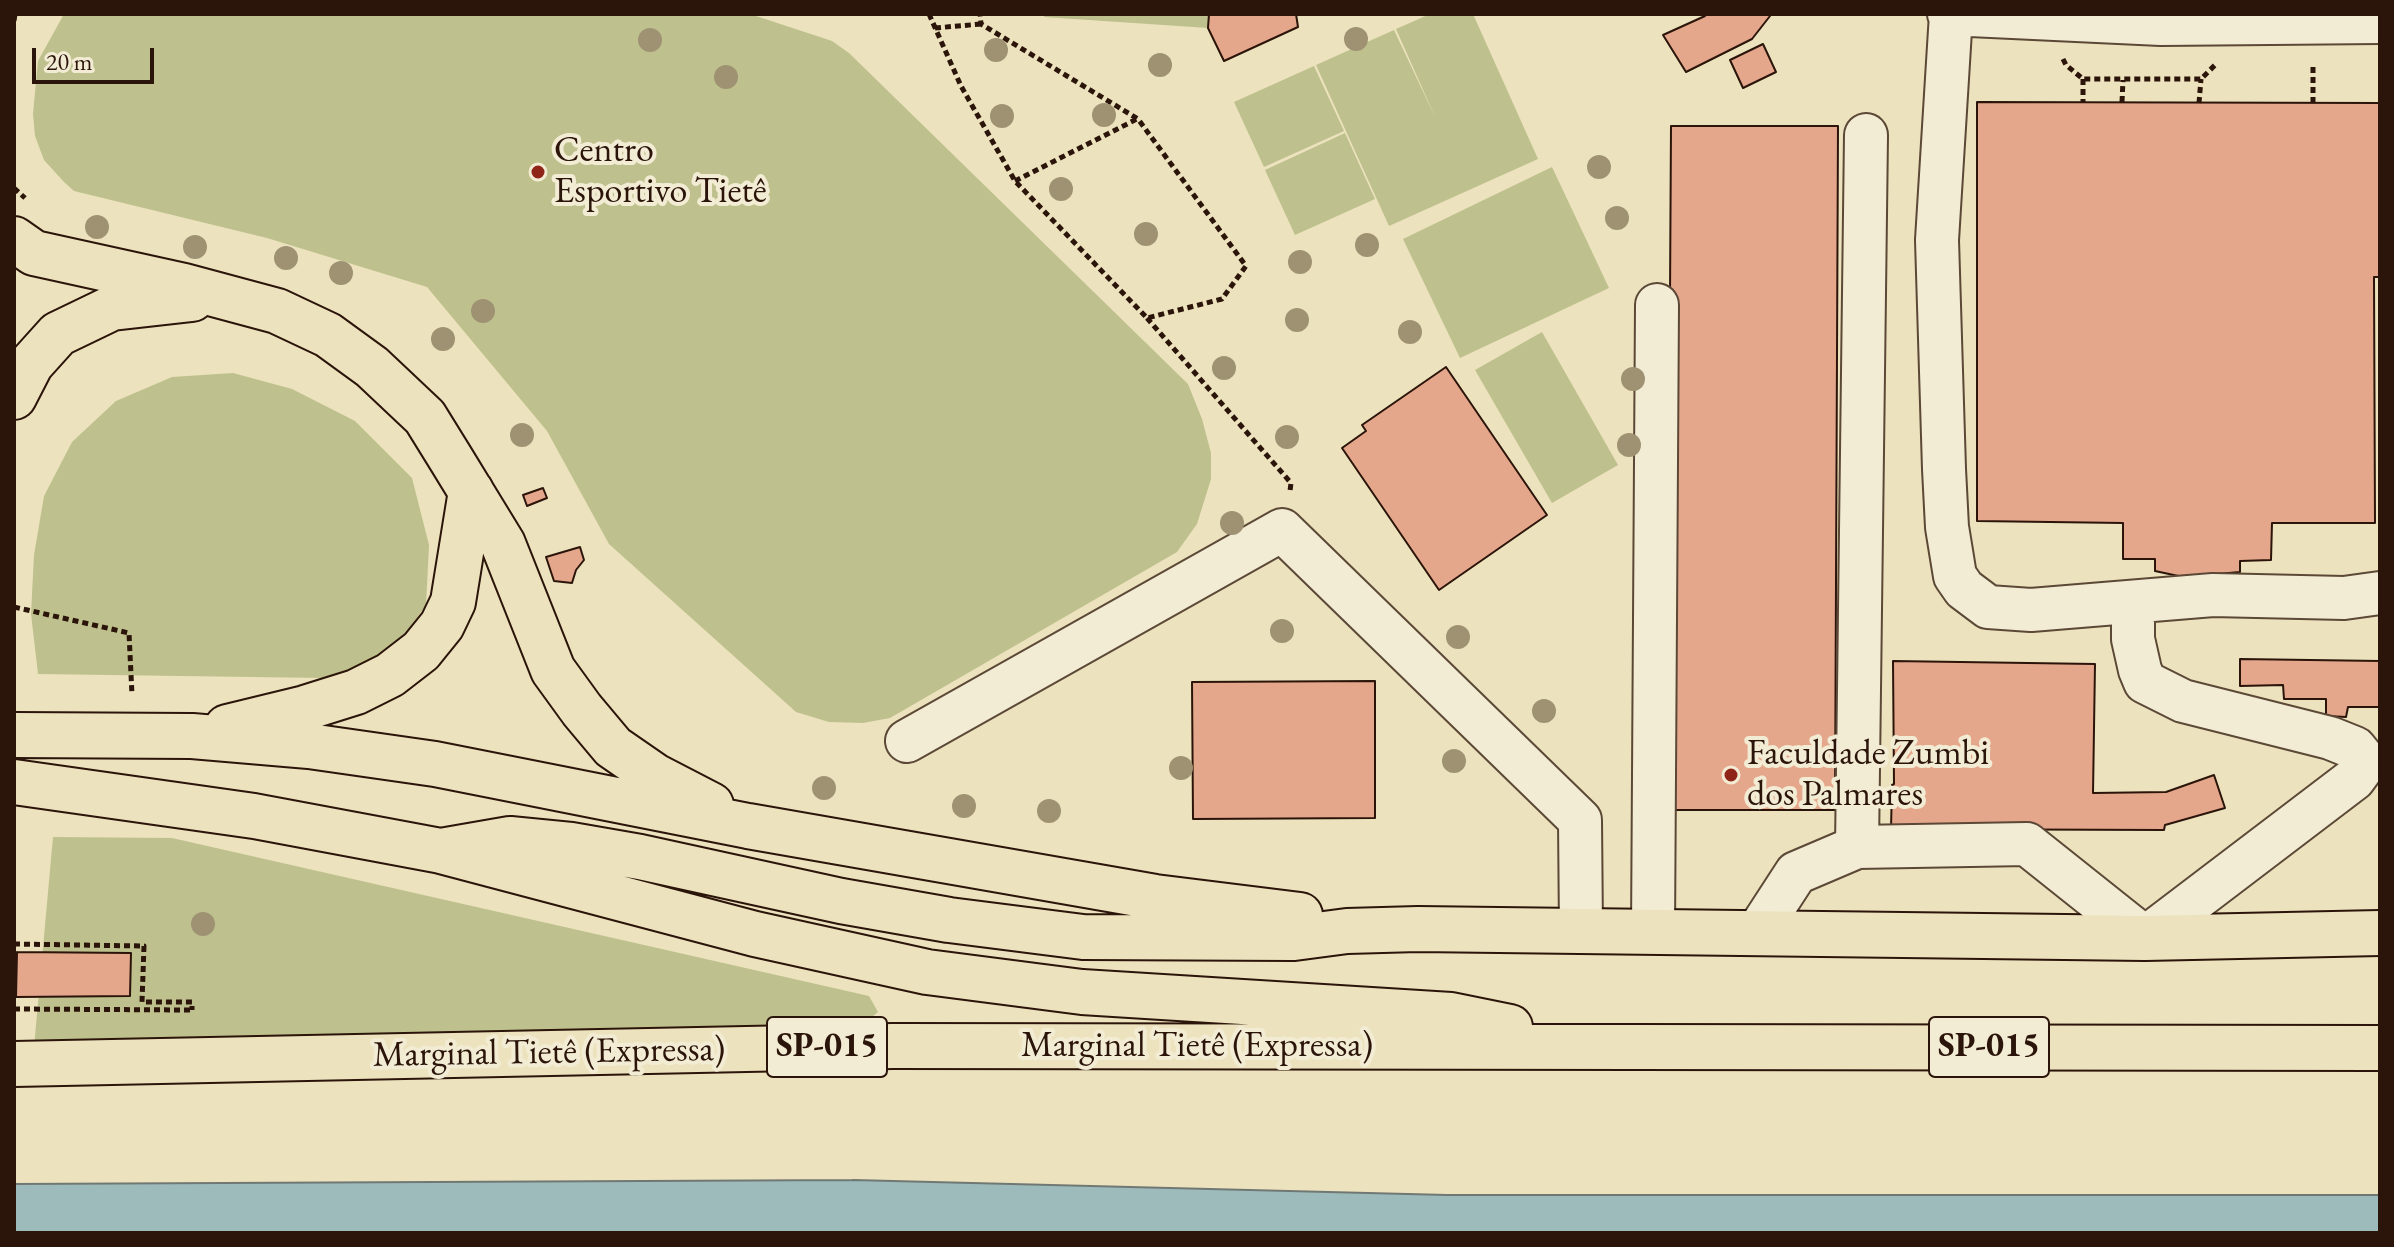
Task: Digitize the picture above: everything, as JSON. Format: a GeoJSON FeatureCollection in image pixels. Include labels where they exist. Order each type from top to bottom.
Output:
{"type":"FeatureCollection","features":[{"type":"Feature","properties":{"kind":"highway"},"geometry":{"type":"LineString","coordinates":[[14,239],[34,253],[277,311],[328,335],[372,367],[425,417],[471,491],[503,544],[553,670],[582,710],[613,747],[655,776],[748,826]]}},
{"type":"Feature","properties":{"kind":"highway"},"geometry":{"type":"LineString","coordinates":[[14,397],[31,364],[58,334],[112,308],[161,301],[230,299]]}},
{"type":"Feature","properties":{"kind":"highway"},"geometry":{"type":"LineString","coordinates":[[192,736],[356,692],[390,675],[421,651],[442,625],[453,602],[471,491]]}},
{"type":"Feature","properties":{"kind":"highway"},"geometry":{"type":"LineString","coordinates":[[14,735],[192,736],[309,746],[435,764],[748,826],[1155,897],[1418,929]]}},
{"type":"Feature","properties":{"kind":"highway"},"geometry":{"type":"LineString","coordinates":[[14,782],[254,816],[441,851],[755,934],[927,972],[1082,992],[1451,1015],[1598,1046]]}},
{"type":"Feature","properties":{"kind":"highway"},"geometry":{"type":"LineString","coordinates":[[441,851],[510,839],[571,845],[887,909],[1083,937],[1294,938],[1347,931],[1418,929],[2145,938],[2380,933]]}},
{"type":"Feature","properties":{"kind":"highway","name":"Marginal Tietê (Expressa)"},"geometry":{"type":"LineString","coordinates":[[14,1064],[893,1046],[2380,1048]]}},
{"type":"Feature","properties":{"kind":"lane"},"geometry":{"type":"LineString","coordinates":[[2380,22],[2161,24],[1950,14],[1937,240],[1947,527],[1955,576],[1964,589],[1988,607],[2031,610],[2213,595],[2344,598],[2380,593]]}},
{"type":"Feature","properties":{"kind":"lane"},"geometry":{"type":"LineString","coordinates":[[1857,847],[1866,135]]}},
{"type":"Feature","properties":{"kind":"lane"},"geometry":{"type":"LineString","coordinates":[[1653,932],[1657,305]]}},
{"type":"Feature","properties":{"kind":"lane"},"geometry":{"type":"LineString","coordinates":[[907,741],[1282,530],[1580,820],[1581,931]]}},
{"type":"Feature","properties":{"kind":"lane"},"geometry":{"type":"LineString","coordinates":[[1757,933],[1796,873],[1857,847],[2027,844],[2145,938],[2367,779],[2362,768],[2363,758],[2355,748],[2330,738],[2183,701],[2145,682],[2133,639],[2133,602]]}},
{"type":"Feature","properties":{"kind":"path"},"geometry":{"type":"LineString","coordinates":[[14,21],[15,14]]}},
{"type":"Feature","properties":{"kind":"path"},"geometry":{"type":"LineString","coordinates":[[929,14],[961,86],[1015,181],[1147,318],[1291,483],[1282,530]]}},
{"type":"Feature","properties":{"kind":"path"},"geometry":{"type":"LineString","coordinates":[[980,14],[981,24]]}},
{"type":"Feature","properties":{"kind":"path"},"geometry":{"type":"LineString","coordinates":[[935,28],[981,24],[1138,119],[1246,266],[1222,299],[1147,318]]}},
{"type":"Feature","properties":{"kind":"path"},"geometry":{"type":"LineString","coordinates":[[2083,79],[2083,102]]}},
{"type":"Feature","properties":{"kind":"path"},"geometry":{"type":"LineString","coordinates":[[2199,103],[2201,79]]}},
{"type":"Feature","properties":{"kind":"path"},"geometry":{"type":"LineString","coordinates":[[2122,102],[2123,80]]}},
{"type":"Feature","properties":{"kind":"path"},"geometry":{"type":"LineString","coordinates":[[2312,83],[2313,103]]}},
{"type":"Feature","properties":{"kind":"path"},"geometry":{"type":"LineString","coordinates":[[1015,181],[1138,119]]}},
{"type":"Feature","properties":{"kind":"path"},"geometry":{"type":"LineString","coordinates":[[14,607],[129,633],[132,691]]}},
{"type":"Feature","properties":{"kind":"path"},"geometry":{"type":"LineString","coordinates":[[14,944],[144,946],[142,1002],[192,1002],[192,1010],[14,1009]]}},
{"type":"Feature","properties":{"kind":"green space"},"geometry":{"type":"Polygon","coordinates":[[[64,14],[750,14],[832,41],[849,53],[1188,384],[1211,453],[1211,479],[1197,524],[1177,552],[890,718],[863,723],[829,722],[796,712],[609,544],[547,431],[427,287],[267,238],[74,191],[64,182],[44,160],[35,136],[33,114],[38,61],[64,14]]]}},
{"type":"Feature","properties":{"kind":"green space"},"geometry":{"type":"Polygon","coordinates":[[[1045,14],[1209,14],[1208,28],[1044,17],[1045,14]]]}},
{"type":"Feature","properties":{"kind":"green space"},"geometry":{"type":"Polygon","coordinates":[[[1430,14],[1473,14],[1538,159],[1389,226],[1316,65],[1394,30],[1436,119],[1396,29],[1430,14]]]}},
{"type":"Feature","properties":{"kind":"green space"},"geometry":{"type":"Polygon","coordinates":[[[1314,66],[1344,131],[1264,167],[1234,102],[1314,66]]]}},
{"type":"Feature","properties":{"kind":"green space"},"geometry":{"type":"Polygon","coordinates":[[[1345,133],[1375,199],[1295,235],[1265,170],[1345,133]]]}},
{"type":"Feature","properties":{"kind":"green space"},"geometry":{"type":"Polygon","coordinates":[[[1552,167],[1609,288],[1460,358],[1403,239],[1552,167]]]}},
{"type":"Feature","properties":{"kind":"green space"},"geometry":{"type":"Polygon","coordinates":[[[1542,332],[1618,465],[1552,503],[1475,370],[1542,332]]]}},
{"type":"Feature","properties":{"kind":"green space"},"geometry":{"type":"Polygon","coordinates":[[[233,373],[292,389],[355,421],[412,478],[429,545],[426,605],[391,654],[324,678],[38,674],[31,614],[34,555],[44,496],[72,442],[116,401],[172,377],[233,373]]]}},
{"type":"Feature","properties":{"kind":"green space"},"geometry":{"type":"Polygon","coordinates":[[[53,837],[172,838],[869,996],[878,1012],[867,1021],[850,1025],[33,1058],[53,837]]]}},
{"type":"Feature","properties":{"kind":"water"},"geometry":{"type":"Polygon","coordinates":[[[853,1180],[1447,1195],[2380,1195],[2380,1233],[14,1233],[14,1184],[853,1180]]]}},
{"type":"Feature","properties":{"kind":"building"},"geometry":{"type":"Polygon","coordinates":[[[1209,14],[1296,14],[1298,27],[1224,61],[1208,28],[1209,14]]]}},
{"type":"Feature","properties":{"kind":"building"},"geometry":{"type":"Polygon","coordinates":[[[1702,14],[1770,16],[1752,39],[1686,72],[1663,35],[1705,16],[1702,14]]]}},
{"type":"Feature","properties":{"kind":"building"},"geometry":{"type":"Polygon","coordinates":[[[1763,44],[1776,72],[1743,88],[1730,60],[1763,44]]]}},
{"type":"Feature","properties":{"kind":"building"},"geometry":{"type":"Polygon","coordinates":[[[1977,102],[2380,103],[2380,277],[2374,277],[2375,523],[2272,523],[2271,560],[2240,561],[2240,572],[2183,577],[2155,571],[2155,559],[2123,559],[2123,523],[1977,521],[1977,102]]]}},
{"type":"Feature","properties":{"kind":"building"},"geometry":{"type":"Polygon","coordinates":[[[1671,126],[1838,126],[1835,810],[1667,810],[1671,126]]]}},
{"type":"Feature","properties":{"kind":"building"},"geometry":{"type":"Polygon","coordinates":[[[1446,367],[1547,515],[1439,590],[1342,448],[1366,431],[1362,425],[1446,367]]]}},
{"type":"Feature","properties":{"kind":"building"},"geometry":{"type":"Polygon","coordinates":[[[543,488],[547,498],[527,506],[523,495],[543,488]]]}},
{"type":"Feature","properties":{"kind":"building"},"geometry":{"type":"Polygon","coordinates":[[[580,547],[584,560],[576,570],[572,583],[554,581],[546,557],[580,547]]]}},
{"type":"Feature","properties":{"kind":"building"},"geometry":{"type":"Polygon","coordinates":[[[2240,659],[2380,661],[2380,707],[2348,707],[2346,717],[2326,716],[2326,699],[2284,699],[2283,685],[2240,686],[2240,659]]]}},
{"type":"Feature","properties":{"kind":"building"},"geometry":{"type":"Polygon","coordinates":[[[1893,661],[2095,664],[2093,793],[2166,792],[2214,775],[2225,808],[2165,825],[2164,830],[1891,829],[1894,784],[1893,661]]]}},
{"type":"Feature","properties":{"kind":"building"},"geometry":{"type":"Polygon","coordinates":[[[1375,681],[1375,818],[1193,819],[1192,682],[1375,681]]]}},
{"type":"Feature","properties":{"kind":"building"},"geometry":{"type":"Polygon","coordinates":[[[17,952],[131,953],[130,996],[16,997],[17,952]]]}},
{"type":"Feature","properties":{"kind":"place","name":"Centro Esportivo Tietê"},"geometry":{"type":"Point","coordinates":[538,172]}},
{"type":"Feature","properties":{"kind":"place","name":"Faculdade Zumbi dos Palmares"},"geometry":{"type":"Point","coordinates":[1731,775]}}]}
